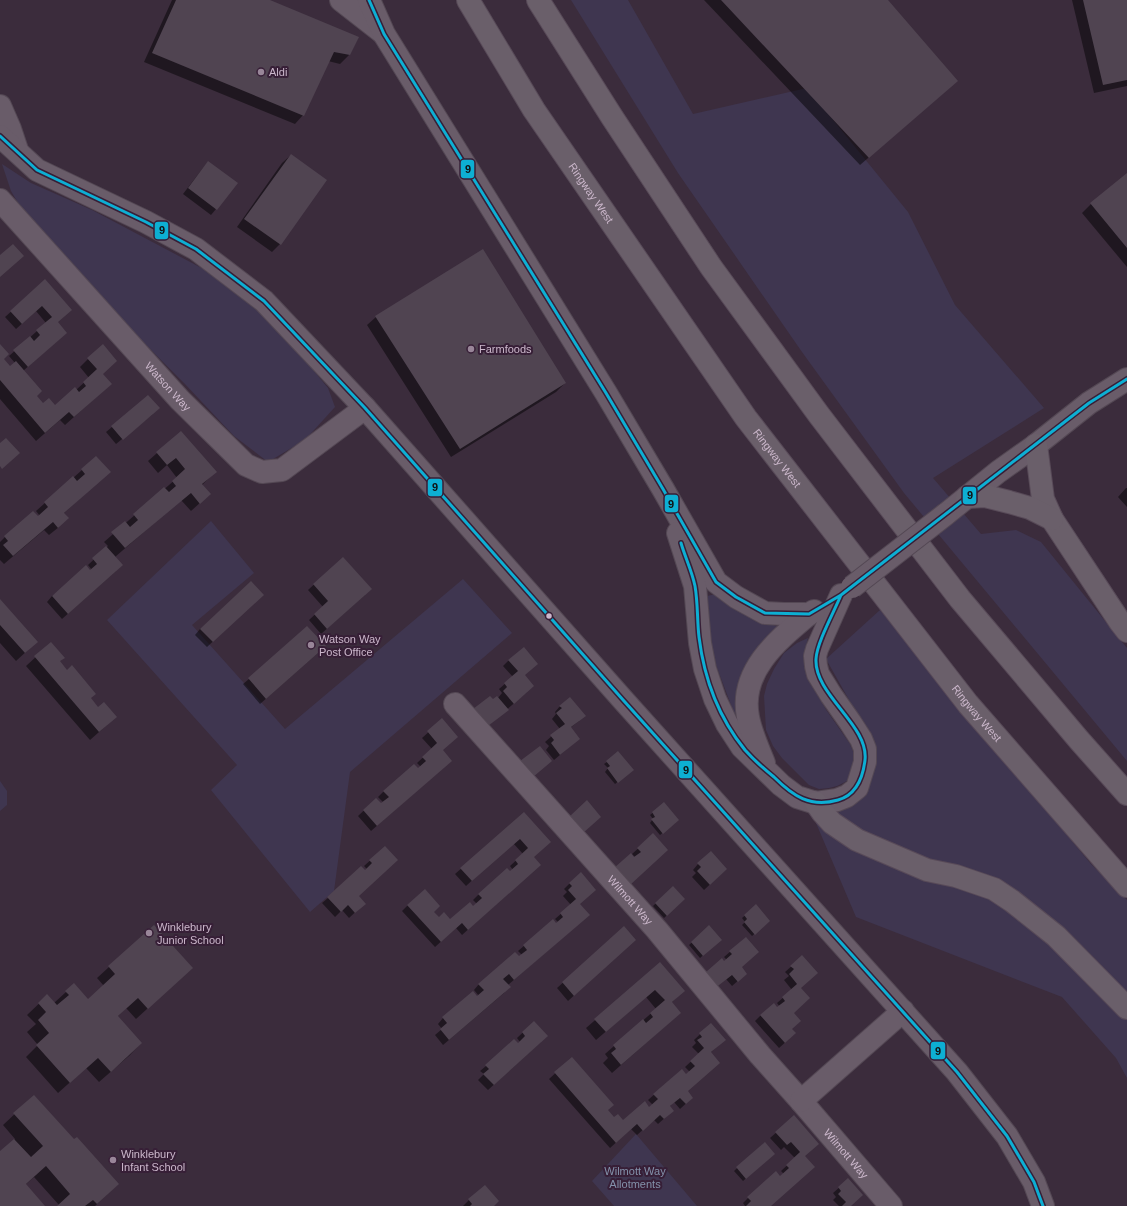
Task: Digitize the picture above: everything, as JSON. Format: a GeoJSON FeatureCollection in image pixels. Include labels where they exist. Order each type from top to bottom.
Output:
{"type":"FeatureCollection","features":[{"type":"Feature","properties":{"kind":"main road","name":"Ringway West"},"geometry":{"type":"LineString","coordinates":[[468,0],[534,110],[746,418],[968,704],[1127,886]]}},
{"type":"Feature","properties":{"kind":"main road"},"geometry":{"type":"LineString","coordinates":[[538,0],[612,117],[711,267],[819,415],[960,599],[1079,740],[1127,794]]}},
{"type":"Feature","properties":{"kind":"main road"},"geometry":{"type":"LineString","coordinates":[[1036,445],[1043,499],[1052,519],[1127,631]]}},
{"type":"Feature","properties":{"kind":"main road"},"geometry":{"type":"LineString","coordinates":[[967,497],[985,496],[1009,502],[1030,508],[1052,519]]}},
{"type":"Feature","properties":{"kind":"main road"},"geometry":{"type":"LineString","coordinates":[[816,803],[832,823],[857,840],[927,870],[956,876],[994,889],[1012,901],[1056,936],[1127,1008]]}},
{"type":"Feature","properties":{"kind":"street"},"geometry":{"type":"LineString","coordinates":[[341,0],[384,34]]}},
{"type":"Feature","properties":{"kind":"street"},"geometry":{"type":"LineString","coordinates":[[369,0],[384,34],[606,393],[716,582],[736,597],[766,613],[809,614]]}},
{"type":"Feature","properties":{"kind":"street"},"geometry":{"type":"LineString","coordinates":[[0,106],[10,129],[17,151]]}},
{"type":"Feature","properties":{"kind":"street"},"geometry":{"type":"LineString","coordinates":[[0,136],[37,170],[146,222],[196,249],[264,301],[365,408],[624,701],[957,1072],[1007,1136],[1034,1182],[1043,1206]]}},
{"type":"Feature","properties":{"kind":"street","name":"Watson Way"},"geometry":{"type":"LineString","coordinates":[[0,200],[180,400],[246,465],[262,472],[282,470],[365,408]]}},
{"type":"Feature","properties":{"kind":"street"},"geometry":{"type":"LineString","coordinates":[[767,772],[752,733],[748,716],[747,694],[754,672],[767,653],[779,640],[809,614],[846,591],[1089,403],[1127,379]]}},
{"type":"Feature","properties":{"kind":"street"},"geometry":{"type":"LineString","coordinates":[[663,490],[695,586],[704,669],[727,724],[742,747],[767,772],[797,797],[816,803],[837,800],[847,796],[857,788],[865,762],[865,749],[861,739],[818,674],[816,666],[815,656],[817,649],[846,591]]}},
{"type":"Feature","properties":{"kind":"street","name":"Wilmott Way"},"geometry":{"type":"LineString","coordinates":[[455,704],[657,930],[760,1055],[891,1206]]}},
{"type":"Feature","properties":{"kind":"street"},"geometry":{"type":"LineString","coordinates":[[801,1101],[903,1012]]}},
{"type":"Feature","properties":{"kind":"green space"},"geometry":{"type":"Polygon","coordinates":[[[571,0],[628,0],[693,114],[807,88],[908,212],[955,305],[1044,408],[933,478],[981,534],[1016,530],[1041,542],[1127,648],[1127,761],[904,493],[802,352],[678,173],[571,0]]]}},
{"type":"Feature","properties":{"kind":"green space"},"geometry":{"type":"Polygon","coordinates":[[[2,164],[31,183],[92,210],[226,281],[281,331],[328,388],[335,407],[305,440],[268,462],[234,436],[184,383],[78,277],[47,253],[11,191],[2,164]]]}},
{"type":"Feature","properties":{"kind":"green space"},"geometry":{"type":"Polygon","coordinates":[[[211,521],[254,573],[192,625],[285,729],[463,579],[512,633],[350,772],[334,891],[310,912],[211,790],[237,765],[107,620],[211,521]]]}},
{"type":"Feature","properties":{"kind":"green space"},"geometry":{"type":"Polygon","coordinates":[[[721,593],[761,621],[782,628],[740,717],[734,713],[713,657],[707,596],[721,593]]]}},
{"type":"Feature","properties":{"kind":"green space"},"geometry":{"type":"Polygon","coordinates":[[[880,610],[1091,864],[1127,900],[1127,1078],[1116,1058],[1062,997],[856,917],[816,823],[869,784],[875,746],[826,659],[880,610]]]}},
{"type":"Feature","properties":{"kind":"green space"},"geometry":{"type":"Polygon","coordinates":[[[808,638],[804,655],[807,678],[827,711],[850,744],[855,756],[853,773],[847,781],[829,788],[819,789],[809,785],[782,758],[773,746],[766,730],[764,696],[767,684],[784,653],[797,643],[808,638]]]}},
{"type":"Feature","properties":{"kind":"green space"},"geometry":{"type":"Polygon","coordinates":[[[0,781],[7,791],[7,805],[0,811],[0,781]]]}},
{"type":"Feature","properties":{"kind":"green space","name":"Wilmott Way Allotments"},"geometry":{"type":"Polygon","coordinates":[[[636,1134],[697,1206],[614,1206],[592,1181],[636,1134]]]}},
{"type":"Feature","properties":{"kind":"building","name":"Aldi"},"geometry":{"type":"Polygon","coordinates":[[[176,0],[270,0],[359,37],[350,55],[334,52],[304,116],[152,53],[176,0]]]}},
{"type":"Feature","properties":{"kind":"building"},"geometry":{"type":"Polygon","coordinates":[[[721,0],[888,0],[958,81],[869,158],[721,0]]]}},
{"type":"Feature","properties":{"kind":"building"},"geometry":{"type":"Polygon","coordinates":[[[1083,0],[1127,0],[1127,80],[1103,85],[1083,0]]]}},
{"type":"Feature","properties":{"kind":"building"},"geometry":{"type":"Polygon","coordinates":[[[291,154],[327,180],[281,245],[244,219],[291,154]]]}},
{"type":"Feature","properties":{"kind":"building"},"geometry":{"type":"Polygon","coordinates":[[[208,161],[238,183],[217,210],[188,188],[208,161]]]}},
{"type":"Feature","properties":{"kind":"building"},"geometry":{"type":"Polygon","coordinates":[[[1127,173],[1127,248],[1090,203],[1127,173]]]}},
{"type":"Feature","properties":{"kind":"building"},"geometry":{"type":"Polygon","coordinates":[[[13,244],[24,256],[0,277],[0,255],[13,244]]]}},
{"type":"Feature","properties":{"kind":"building","name":"Farmfoods"},"geometry":{"type":"Polygon","coordinates":[[[483,249],[566,383],[460,449],[375,316],[483,249]]]}},
{"type":"Feature","properties":{"kind":"building"},"geometry":{"type":"Polygon","coordinates":[[[45,279],[72,310],[58,322],[67,333],[28,367],[13,350],[30,336],[34,341],[40,335],[36,330],[52,317],[42,306],[22,324],[10,311],[45,279]]]}},
{"type":"Feature","properties":{"kind":"building"},"geometry":{"type":"Polygon","coordinates":[[[0,344],[9,354],[4,359],[10,366],[16,361],[42,391],[37,396],[43,403],[49,398],[55,405],[75,387],[79,392],[86,386],[83,382],[97,369],[87,358],[103,344],[117,361],[103,374],[112,384],[74,417],[69,412],[45,433],[0,380],[0,344]]]}},
{"type":"Feature","properties":{"kind":"building"},"geometry":{"type":"Polygon","coordinates":[[[148,395],[160,408],[123,440],[111,426],[148,395]]]}},
{"type":"Feature","properties":{"kind":"building"},"geometry":{"type":"Polygon","coordinates":[[[181,431],[217,472],[202,484],[211,494],[200,504],[191,493],[125,548],[111,532],[125,521],[130,527],[138,520],[133,514],[164,487],[169,492],[176,486],[172,481],[185,469],[176,458],[167,465],[156,452],[181,431]]]}},
{"type":"Feature","properties":{"kind":"building"},"geometry":{"type":"Polygon","coordinates":[[[6,438],[20,453],[2,469],[0,466],[0,443],[6,438]]]}},
{"type":"Feature","properties":{"kind":"building"},"geometry":{"type":"Polygon","coordinates":[[[96,456],[111,472],[64,513],[69,518],[58,528],[53,522],[13,556],[3,545],[8,541],[4,536],[33,511],[38,516],[48,507],[44,502],[73,476],[77,481],[85,474],[81,469],[96,456]]]}},
{"type":"Feature","properties":{"kind":"building"},"geometry":{"type":"Polygon","coordinates":[[[106,546],[123,565],[68,614],[52,596],[86,565],[90,570],[97,564],[92,558],[106,546]]]}},
{"type":"Feature","properties":{"kind":"building"},"geometry":{"type":"Polygon","coordinates":[[[343,557],[372,589],[327,629],[314,614],[328,601],[313,584],[343,557]]]}},
{"type":"Feature","properties":{"kind":"building"},"geometry":{"type":"Polygon","coordinates":[[[251,581],[264,595],[213,642],[200,629],[251,581]]]}},
{"type":"Feature","properties":{"kind":"building"},"geometry":{"type":"Polygon","coordinates":[[[0,599],[38,642],[25,653],[0,625],[0,599]]]}},
{"type":"Feature","properties":{"kind":"building"},"geometry":{"type":"Polygon","coordinates":[[[307,626],[326,646],[266,699],[248,678],[307,626]]]}},
{"type":"Feature","properties":{"kind":"building"},"geometry":{"type":"Polygon","coordinates":[[[51,642],[65,658],[60,661],[67,670],[72,665],[96,694],[91,698],[98,707],[104,702],[117,717],[99,732],[34,656],[51,642]]]}},
{"type":"Feature","properties":{"kind":"building"},"geometry":{"type":"Polygon","coordinates":[[[524,647],[538,664],[525,675],[534,686],[514,704],[503,691],[507,687],[504,683],[518,671],[508,660],[524,647]]]}},
{"type":"Feature","properties":{"kind":"building"},"geometry":{"type":"Polygon","coordinates":[[[490,696],[493,699],[497,696],[509,710],[488,726],[473,709],[490,696]]]}},
{"type":"Feature","properties":{"kind":"building"},"geometry":{"type":"Polygon","coordinates":[[[570,697],[586,716],[571,727],[580,739],[560,755],[551,743],[554,740],[550,735],[565,724],[556,713],[562,708],[559,706],[570,697]]]}},
{"type":"Feature","properties":{"kind":"building"},"geometry":{"type":"Polygon","coordinates":[[[442,718],[458,737],[443,750],[452,761],[377,826],[363,810],[376,798],[381,803],[389,797],[383,791],[414,764],[418,768],[426,761],[422,757],[437,743],[427,731],[442,718]]]}},
{"type":"Feature","properties":{"kind":"building"},"geometry":{"type":"Polygon","coordinates":[[[540,746],[552,761],[533,777],[520,761],[540,746]]]}},
{"type":"Feature","properties":{"kind":"building"},"geometry":{"type":"Polygon","coordinates":[[[618,751],[634,770],[618,783],[607,768],[610,766],[606,761],[618,751]]]}},
{"type":"Feature","properties":{"kind":"building"},"geometry":{"type":"Polygon","coordinates":[[[587,800],[601,817],[583,833],[569,817],[587,800]]]}},
{"type":"Feature","properties":{"kind":"building"},"geometry":{"type":"Polygon","coordinates":[[[664,802],[679,820],[663,834],[651,819],[655,817],[652,812],[664,802]]]}},
{"type":"Feature","properties":{"kind":"building"},"geometry":{"type":"Polygon","coordinates":[[[524,812],[551,842],[534,857],[541,865],[468,930],[462,923],[441,942],[407,905],[425,889],[440,906],[434,912],[439,917],[444,912],[450,919],[470,902],[473,906],[482,898],[478,894],[507,868],[510,871],[518,864],[515,860],[528,848],[520,839],[472,881],[460,868],[524,812]]]}},
{"type":"Feature","properties":{"kind":"building"},"geometry":{"type":"Polygon","coordinates":[[[653,833],[668,850],[630,885],[614,868],[631,853],[634,857],[641,852],[637,848],[653,833]]]}},
{"type":"Feature","properties":{"kind":"building"},"geometry":{"type":"Polygon","coordinates":[[[385,846],[398,860],[359,896],[366,904],[355,913],[348,905],[341,912],[327,897],[361,866],[365,870],[372,863],[369,860],[385,846]]]}},
{"type":"Feature","properties":{"kind":"building"},"geometry":{"type":"Polygon","coordinates":[[[711,851],[727,869],[710,885],[697,871],[701,867],[697,863],[711,851]]]}},
{"type":"Feature","properties":{"kind":"building"},"geometry":{"type":"Polygon","coordinates":[[[581,872],[596,890],[580,904],[590,915],[514,980],[509,974],[503,979],[511,987],[449,1040],[440,1029],[447,1023],[442,1017],[473,991],[477,996],[484,990],[478,984],[515,952],[519,956],[527,950],[523,945],[553,919],[556,923],[563,917],[560,913],[576,899],[568,890],[572,886],[569,883],[581,872]]]}},
{"type":"Feature","properties":{"kind":"building"},"geometry":{"type":"Polygon","coordinates":[[[673,886],[685,899],[667,916],[655,903],[673,886]]]}},
{"type":"Feature","properties":{"kind":"building"},"geometry":{"type":"Polygon","coordinates":[[[756,904],[770,921],[755,935],[744,922],[747,919],[744,915],[756,904]]]}},
{"type":"Feature","properties":{"kind":"building"},"geometry":{"type":"Polygon","coordinates":[[[154,925],[193,968],[148,1009],[138,998],[118,1016],[142,1043],[111,1072],[98,1058],[70,1083],[36,1045],[49,1033],[38,1020],[46,1012],[38,1003],[47,994],[57,1005],[69,995],[65,991],[74,983],[88,999],[115,974],[108,966],[154,925]]]}},
{"type":"Feature","properties":{"kind":"building"},"geometry":{"type":"Polygon","coordinates":[[[709,925],[722,940],[703,956],[691,942],[709,925]]]}},
{"type":"Feature","properties":{"kind":"building"},"geometry":{"type":"Polygon","coordinates":[[[624,926],[636,940],[574,996],[562,982],[624,926]]]}},
{"type":"Feature","properties":{"kind":"building"},"geometry":{"type":"Polygon","coordinates":[[[746,937],[759,952],[742,967],[747,974],[738,982],[732,975],[718,986],[706,972],[722,958],[724,961],[732,954],[729,951],[746,937]]]}},
{"type":"Feature","properties":{"kind":"building"},"geometry":{"type":"Polygon","coordinates":[[[802,955],[818,973],[801,988],[810,998],[794,1013],[801,1021],[792,1029],[796,1033],[785,1043],[760,1015],[774,1003],[777,1007],[785,1001],[782,997],[797,984],[789,974],[794,969],[790,966],[802,955]]]}},
{"type":"Feature","properties":{"kind":"building"},"geometry":{"type":"Polygon","coordinates":[[[660,962],[685,991],[672,1002],[681,1013],[621,1065],[611,1053],[616,1049],[613,1045],[643,1019],[646,1023],[653,1017],[650,1013],[665,1000],[655,990],[606,1032],[594,1019],[660,962]]]}},
{"type":"Feature","properties":{"kind":"building"},"geometry":{"type":"Polygon","coordinates":[[[534,1021],[548,1036],[494,1085],[483,1074],[489,1069],[485,1065],[514,1039],[518,1043],[525,1036],[522,1032],[534,1021]]]}},
{"type":"Feature","properties":{"kind":"building"},"geometry":{"type":"Polygon","coordinates":[[[711,1023],[726,1040],[711,1052],[720,1063],[688,1091],[693,1098],[686,1104],[680,1098],[670,1106],[674,1111],[664,1119],[660,1115],[643,1131],[637,1124],[616,1143],[554,1072],[572,1057],[614,1105],[608,1110],[614,1117],[618,1114],[623,1120],[645,1101],[649,1107],[658,1099],[653,1094],[682,1069],[686,1074],[695,1066],[690,1061],[704,1048],[697,1040],[702,1037],[699,1033],[711,1023]]]}},
{"type":"Feature","properties":{"kind":"building"},"geometry":{"type":"Polygon","coordinates":[[[34,1095],[74,1139],[77,1137],[119,1184],[97,1204],[93,1200],[85,1206],[57,1206],[70,1194],[46,1166],[26,1184],[45,1206],[0,1206],[0,1151],[14,1139],[31,1157],[43,1146],[13,1113],[34,1095]]]}},
{"type":"Feature","properties":{"kind":"building"},"geometry":{"type":"Polygon","coordinates":[[[794,1115],[819,1144],[805,1156],[815,1167],[771,1206],[746,1206],[751,1201],[747,1197],[776,1171],[780,1176],[789,1168],[786,1165],[800,1152],[791,1142],[787,1145],[775,1132],[794,1115]]]}},
{"type":"Feature","properties":{"kind":"building"},"geometry":{"type":"Polygon","coordinates":[[[765,1142],[775,1154],[746,1179],[736,1167],[765,1142]]]}},
{"type":"Feature","properties":{"kind":"building"},"geometry":{"type":"Polygon","coordinates":[[[848,1178],[863,1195],[851,1206],[842,1206],[846,1202],[838,1194],[841,1191],[838,1187],[848,1178]]]}},
{"type":"Feature","properties":{"kind":"building"},"geometry":{"type":"Polygon","coordinates":[[[485,1185],[499,1201],[494,1206],[470,1206],[472,1204],[468,1199],[485,1185]]]}},
{"type":"Feature","properties":{"kind":"transit line","name":"9"},"geometry":{"type":"LineString","coordinates":[[369,0],[384,34],[606,393],[716,582],[736,597],[765,613],[809,614],[841,595],[1089,403],[1127,379]]}},
{"type":"Feature","properties":{"kind":"transit line","name":"9"},"geometry":{"type":"LineString","coordinates":[[0,136],[37,170],[146,222],[196,249],[264,301],[365,408],[624,701],[957,1072],[1007,1136],[1034,1182],[1043,1206]]}},
{"type":"Feature","properties":{"kind":"transit line","name":"9"},"geometry":{"type":"LineString","coordinates":[[681,543],[695,586],[701,652],[709,682],[720,711],[745,750],[788,790],[795,795],[810,801],[828,802],[844,798],[850,794],[858,784],[865,760],[864,747],[859,735],[823,685],[818,672],[816,659],[819,644],[841,595]]}},
{"type":"Feature","properties":{"kind":"place","name":"Aldi"},"geometry":{"type":"Point","coordinates":[261,72]}},
{"type":"Feature","properties":{"kind":"place","name":"Farmfoods"},"geometry":{"type":"Point","coordinates":[471,349]}},
{"type":"Feature","properties":{"kind":"place","name":"Watson Way Post Office"},"geometry":{"type":"Point","coordinates":[311,645]}},
{"type":"Feature","properties":{"kind":"place","name":"Winklebury Junior School"},"geometry":{"type":"Point","coordinates":[149,933]}},
{"type":"Feature","properties":{"kind":"place","name":"Winklebury Infant School"},"geometry":{"type":"Point","coordinates":[113,1160]}}]}
